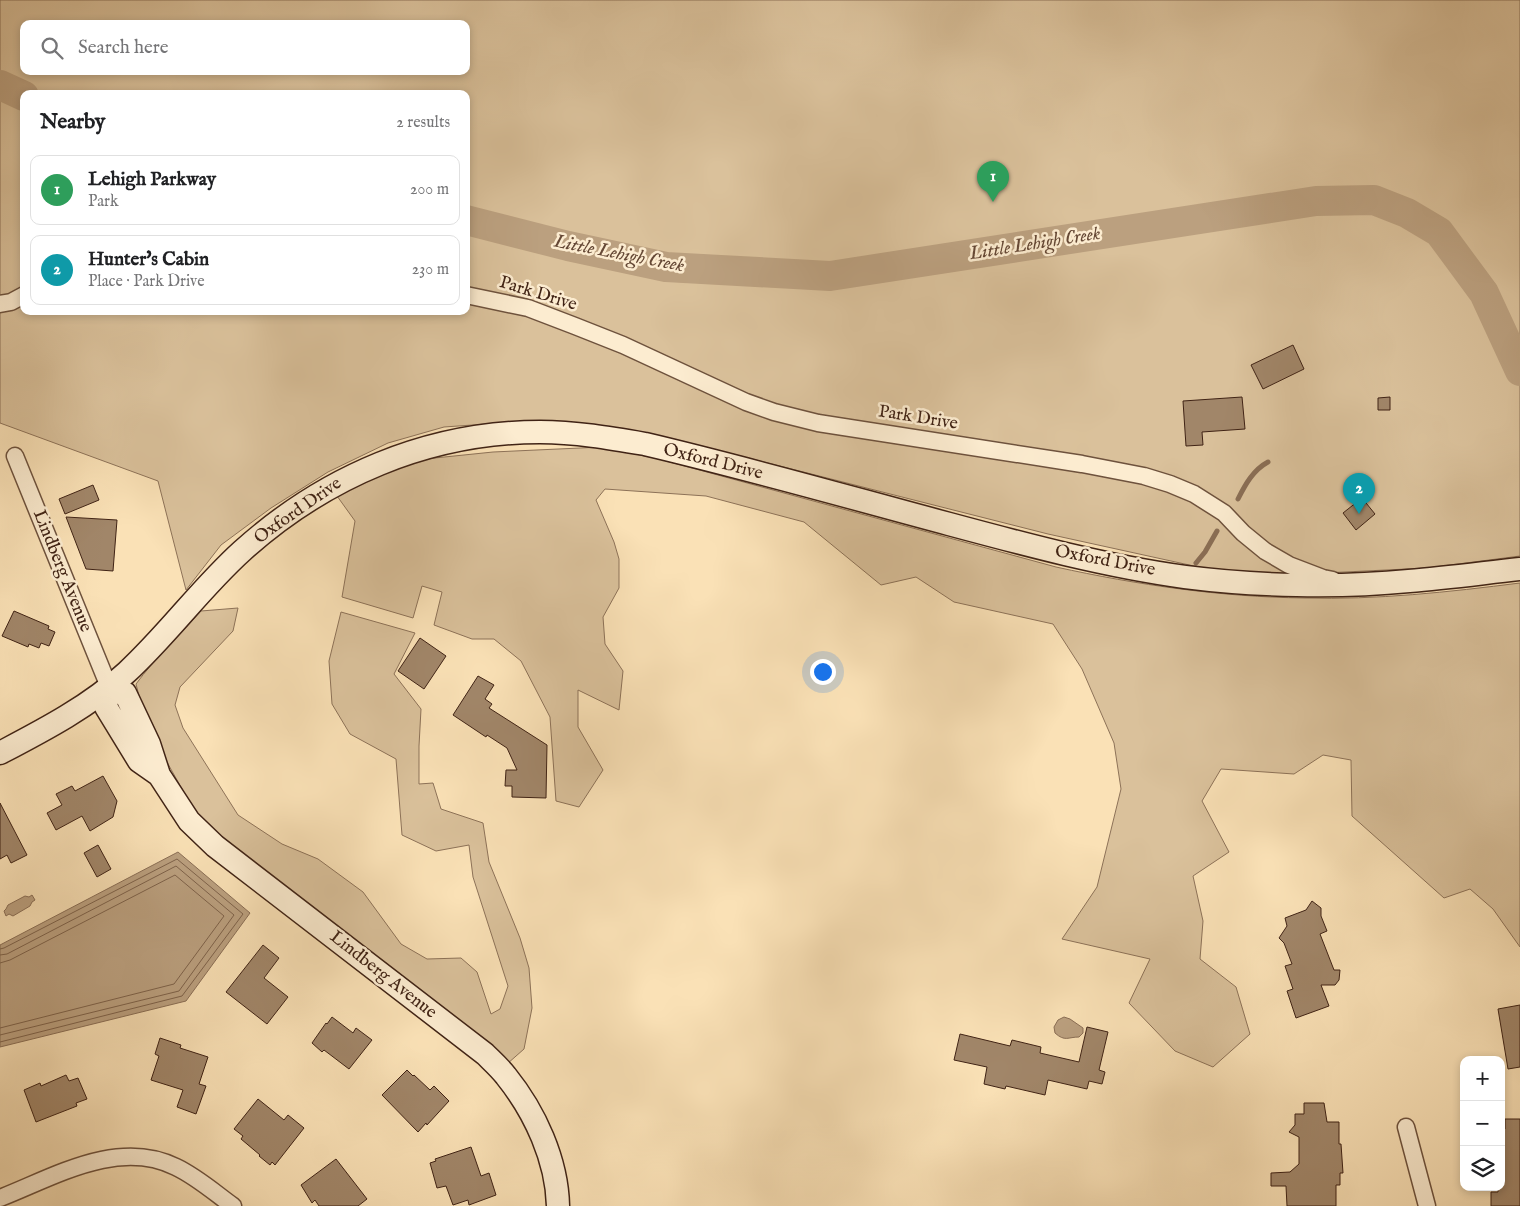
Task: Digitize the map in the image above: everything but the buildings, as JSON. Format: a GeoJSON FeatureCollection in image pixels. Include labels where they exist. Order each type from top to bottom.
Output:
{"type":"FeatureCollection","features":[{"type":"Feature","properties":{"kind":"main road","name":"Oxford Drive"},"geometry":{"type":"LineString","coordinates":[[0,753],[57,722],[109,687],[165,634],[240,552],[273,524],[309,499],[346,478],[383,461],[420,448],[499,433],[541,432],[582,434],[645,444],[1030,546],[1116,565],[1185,577],[1295,584],[1355,584],[1407,582],[1520,569]]}},
{"type":"Feature","properties":{"kind":"main road","name":"Lindberg Avenue"},"geometry":{"type":"LineString","coordinates":[[109,687],[106,707],[139,761],[159,775],[189,821],[215,846],[485,1054],[506,1076],[530,1110],[547,1148],[555,1177],[558,1206]]}},
{"type":"Feature","properties":{"kind":"street","name":"Park Drive"},"geometry":{"type":"LineString","coordinates":[[470,296],[528,308],[622,345],[746,402],[800,419],[1144,476],[1170,484],[1194,494],[1224,513],[1243,533],[1258,545],[1289,564],[1324,578],[1355,584]]}},
{"type":"Feature","properties":{"kind":"street"},"geometry":{"type":"LineString","coordinates":[[0,304],[11,302],[20,297]]}},
{"type":"Feature","properties":{"kind":"street","name":"Lindberg Avenue"},"geometry":{"type":"LineString","coordinates":[[15,456],[109,687]]}},
{"type":"Feature","properties":{"kind":"street"},"geometry":{"type":"LineString","coordinates":[[1406,1127],[1427,1206]]}},
{"type":"Feature","properties":{"kind":"street"},"geometry":{"type":"LineString","coordinates":[[0,1198],[87,1163],[110,1157],[133,1156],[153,1158],[175,1166],[233,1206]]}},
{"type":"Feature","properties":{"kind":"shaded area"},"geometry":{"type":"Polygon","coordinates":[[[0,0],[1520,0],[1520,556],[1427,568],[1283,575],[1203,568],[1048,534],[685,442],[501,423],[444,427],[388,443],[328,472],[271,508],[221,545],[186,590],[158,481],[0,423],[0,0]]]}},
{"type":"Feature","properties":{"kind":"shaded area"},"geometry":{"type":"Polygon","coordinates":[[[602,447],[659,459],[1056,567],[1180,589],[1273,597],[1359,598],[1413,595],[1520,583],[1520,947],[1493,909],[1470,889],[1444,898],[1352,816],[1351,760],[1323,755],[1294,774],[1221,769],[1202,801],[1229,852],[1193,876],[1203,921],[1200,959],[1236,987],[1250,1034],[1213,1067],[1175,1051],[1129,1003],[1150,959],[1062,939],[1097,887],[1121,789],[1114,743],[1082,669],[1053,624],[954,602],[916,577],[881,585],[804,522],[706,496],[605,489],[596,500],[614,542],[619,559],[619,588],[603,617],[605,644],[623,671],[619,710],[578,690],[578,727],[603,770],[579,807],[556,801],[550,717],[521,661],[494,639],[472,639],[434,625],[442,592],[422,586],[413,618],[342,597],[355,521],[337,496],[378,476],[425,459],[493,452],[602,447]]]}},
{"type":"Feature","properties":{"kind":"shaded area"},"geometry":{"type":"Polygon","coordinates":[[[238,608],[233,631],[180,687],[175,705],[183,728],[238,815],[282,844],[318,859],[363,892],[401,944],[427,959],[461,958],[477,972],[491,1014],[500,1009],[508,986],[473,877],[469,845],[436,851],[402,835],[396,759],[350,734],[332,704],[329,661],[341,612],[415,633],[394,674],[421,709],[419,784],[433,783],[441,809],[483,823],[489,862],[520,938],[529,968],[532,1008],[524,1049],[507,1064],[201,823],[158,746],[143,712],[136,684],[201,611],[238,608]]]}},
{"type":"Feature","properties":{"kind":"water"},"geometry":{"type":"Polygon","coordinates":[[[178,852],[250,913],[186,1001],[0,1047],[0,945],[178,852]]]}},
{"type":"Feature","properties":{"kind":"water"},"geometry":{"type":"Polygon","coordinates":[[[32,895],[35,900],[30,906],[13,916],[9,914],[6,916],[4,911],[8,905],[25,896],[29,897],[32,895]]]}},
{"type":"Feature","properties":{"kind":"water"},"geometry":{"type":"Polygon","coordinates":[[[1064,1017],[1083,1028],[1083,1033],[1079,1037],[1064,1038],[1055,1033],[1054,1027],[1058,1020],[1064,1017]]]}},
{"type":"Feature","properties":{"kind":"waterway","name":"Little Lehigh Creek"},"geometry":{"type":"LineString","coordinates":[[0,85],[20,94]]}},
{"type":"Feature","properties":{"kind":"waterway","name":"Little Lehigh Creek"},"geometry":{"type":"LineString","coordinates":[[470,221],[568,246],[666,267],[830,276],[1316,201],[1374,200],[1407,213],[1439,232],[1484,293],[1520,371]]}},
{"type":"Feature","properties":{"kind":"waterway"},"geometry":{"type":"LineString","coordinates":[[1238,499],[1254,474],[1268,462]]}},
{"type":"Feature","properties":{"kind":"waterway"},"geometry":{"type":"LineString","coordinates":[[1196,563],[1217,531]]}},
{"type":"Feature","properties":{"kind":"place","name":"Lehigh Parkway"},"geometry":{"type":"Point","coordinates":[993,202]}},
{"type":"Feature","properties":{"kind":"place","name":"Hunter's Cabin"},"geometry":{"type":"Point","coordinates":[1359,514]}}]}
